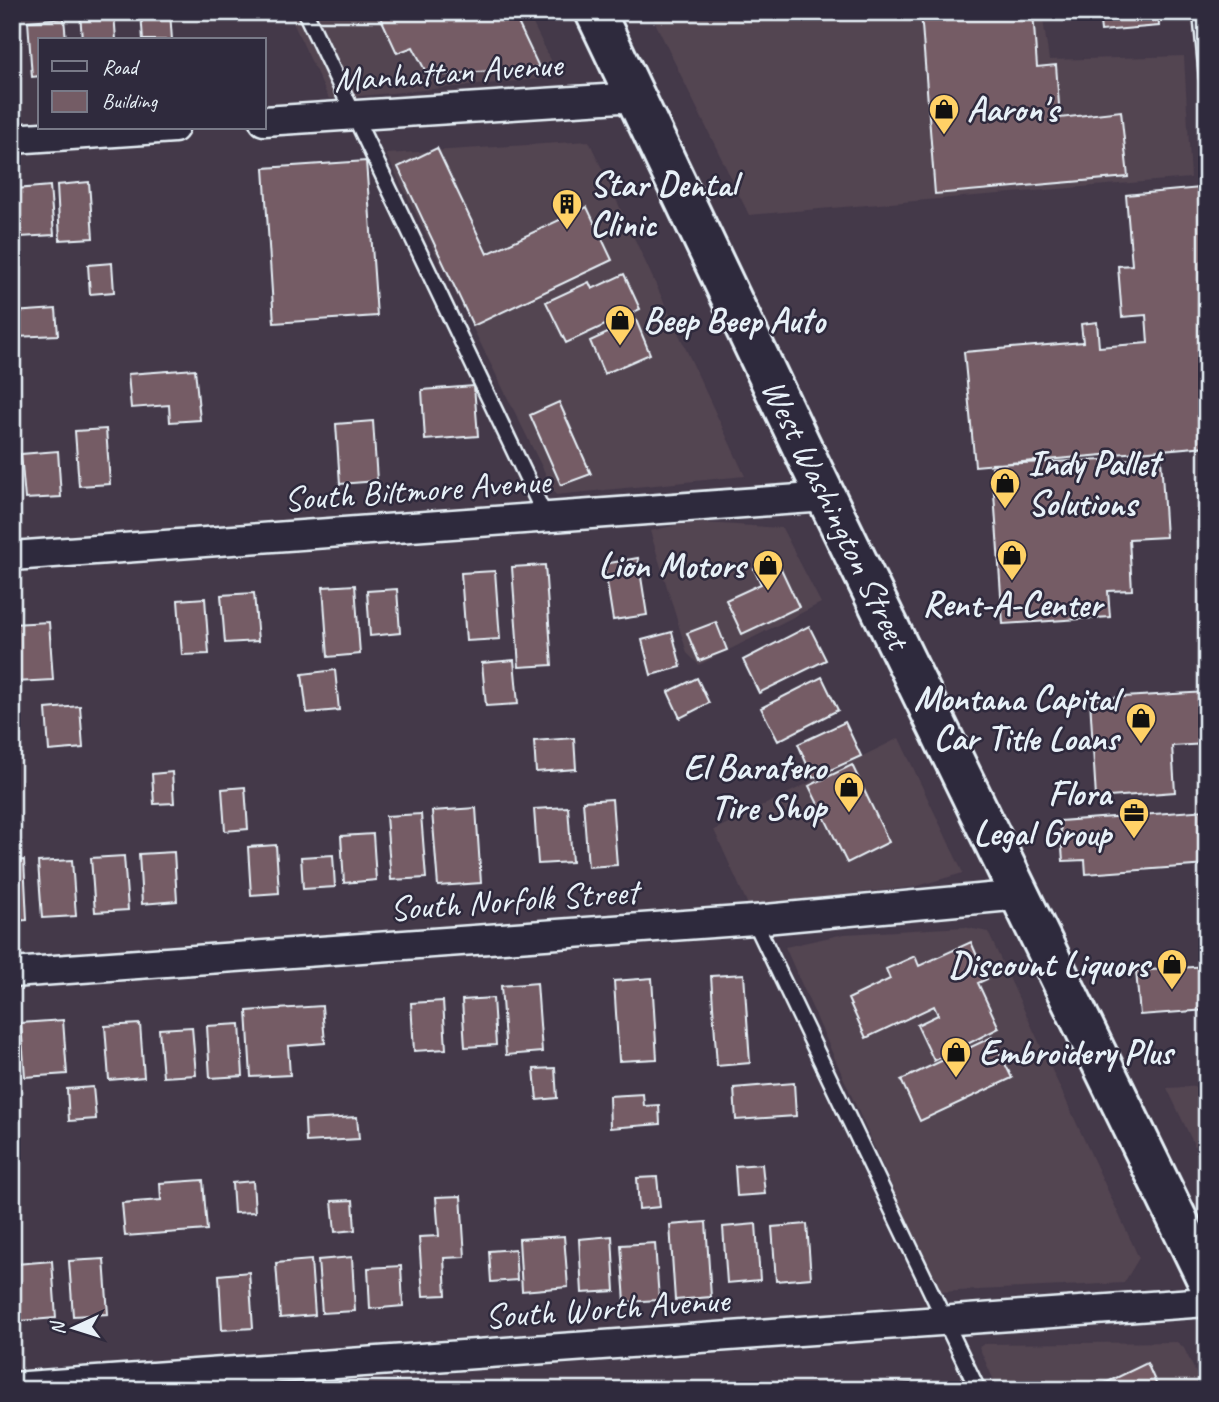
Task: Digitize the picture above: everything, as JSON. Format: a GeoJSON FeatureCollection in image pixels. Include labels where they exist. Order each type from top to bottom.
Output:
{"type":"FeatureCollection","features":[{"type":"Feature","properties":{"kind":"main road","name":"West Washington Street"},"geometry":{"type":"LineString","coordinates":[[595,12],[1207,1280]]}},
{"type":"Feature","properties":{"kind":"street","name":"Manhattan Avenue"},"geometry":{"type":"LineString","coordinates":[[266,121],[636,97]]}},
{"type":"Feature","properties":{"kind":"street"},"geometry":{"type":"LineString","coordinates":[[12,139],[145,130]]}},
{"type":"Feature","properties":{"kind":"street","name":"South Biltmore Avenue"},"geometry":{"type":"LineString","coordinates":[[12,556],[827,497]]}},
{"type":"Feature","properties":{"kind":"street","name":"South Norfolk Street"},"geometry":{"type":"LineString","coordinates":[[12,973],[754,920],[1021,895]]}},
{"type":"Feature","properties":{"kind":"street","name":"South Worth Avenue"},"geometry":{"type":"LineString","coordinates":[[12,1387],[264,1380],[944,1321],[1207,1302]]}},
{"type":"Feature","properties":{"kind":"lane"},"geometry":{"type":"LineString","coordinates":[[305,12],[546,517]]}},
{"type":"Feature","properties":{"kind":"lane"},"geometry":{"type":"LineString","coordinates":[[1201,12],[1207,78]]}},
{"type":"Feature","properties":{"kind":"lane"},"geometry":{"type":"LineString","coordinates":[[754,920],[978,1390]]}},
{"type":"Feature","properties":{"kind":"shaded area"},"geometry":{"type":"Polygon","coordinates":[[[288,12],[527,12],[557,72],[550,78],[329,99],[288,12]]]}},
{"type":"Feature","properties":{"kind":"shaded area"},"geometry":{"type":"Polygon","coordinates":[[[650,12],[1042,12],[1049,60],[1184,56],[1191,178],[749,215],[650,12]]]}},
{"type":"Feature","properties":{"kind":"shaded area"},"geometry":{"type":"Polygon","coordinates":[[[589,141],[745,476],[556,495],[386,154],[589,141]]]}},
{"type":"Feature","properties":{"kind":"shaded area"},"geometry":{"type":"Polygon","coordinates":[[[690,522],[782,528],[821,603],[699,665],[687,653],[650,531],[690,522]]]}},
{"type":"Feature","properties":{"kind":"shaded area"},"geometry":{"type":"Polygon","coordinates":[[[899,738],[963,873],[914,887],[748,905],[714,830],[899,738]]]}},
{"type":"Feature","properties":{"kind":"shaded area"},"geometry":{"type":"Polygon","coordinates":[[[964,927],[988,932],[1139,1258],[1124,1283],[939,1292],[785,947],[844,934],[964,927]]]}},
{"type":"Feature","properties":{"kind":"shaded area"},"geometry":{"type":"Polygon","coordinates":[[[1207,1086],[1207,1172],[1167,1088],[1207,1086]]]}},
{"type":"Feature","properties":{"kind":"shaded area"},"geometry":{"type":"Polygon","coordinates":[[[1177,1342],[1184,1348],[1204,1390],[998,1390],[979,1347],[984,1344],[1177,1342]]]}},
{"type":"Feature","properties":{"kind":"building"},"geometry":{"type":"Polygon","coordinates":[[[80,12],[114,12],[116,38],[82,38],[80,12]]]}},
{"type":"Feature","properties":{"kind":"building"},"geometry":{"type":"Polygon","coordinates":[[[141,12],[170,12],[172,38],[143,38],[141,12]]]}},
{"type":"Feature","properties":{"kind":"building"},"geometry":{"type":"Polygon","coordinates":[[[378,12],[513,12],[539,67],[428,76],[413,47],[397,53],[378,12]]]}},
{"type":"Feature","properties":{"kind":"building"},"geometry":{"type":"Polygon","coordinates":[[[921,12],[1033,12],[1037,67],[1056,65],[1060,118],[1121,111],[1128,177],[935,194],[921,12]]]}},
{"type":"Feature","properties":{"kind":"building"},"geometry":{"type":"Polygon","coordinates":[[[1099,12],[1158,12],[1159,26],[1101,31],[1099,12]]]}},
{"type":"Feature","properties":{"kind":"building"},"geometry":{"type":"Polygon","coordinates":[[[64,18],[66,38],[38,38],[38,76],[32,77],[28,21],[64,18]]]}},
{"type":"Feature","properties":{"kind":"building","name":"Star Dental Clinic"},"geometry":{"type":"Polygon","coordinates":[[[437,148],[487,254],[587,207],[612,260],[473,326],[398,167],[437,148]]]}},
{"type":"Feature","properties":{"kind":"building"},"geometry":{"type":"Polygon","coordinates":[[[366,161],[377,316],[274,323],[264,168],[366,161]]]}},
{"type":"Feature","properties":{"kind":"building"},"geometry":{"type":"Polygon","coordinates":[[[89,182],[93,238],[60,240],[57,185],[89,182]]]}},
{"type":"Feature","properties":{"kind":"building"},"geometry":{"type":"Polygon","coordinates":[[[50,186],[54,235],[20,237],[16,189],[50,186]]]}},
{"type":"Feature","properties":{"kind":"building"},"geometry":{"type":"Polygon","coordinates":[[[1200,188],[1207,272],[1207,446],[975,466],[964,352],[1083,342],[1081,324],[1097,322],[1099,347],[1148,343],[1146,315],[1122,317],[1118,266],[1132,265],[1126,195],[1200,188]]]}},
{"type":"Feature","properties":{"kind":"building"},"geometry":{"type":"Polygon","coordinates":[[[112,263],[114,292],[90,294],[88,265],[112,263]]]}},
{"type":"Feature","properties":{"kind":"building"},"geometry":{"type":"Polygon","coordinates":[[[624,274],[640,309],[566,343],[546,302],[589,282],[592,289],[624,274]]]}},
{"type":"Feature","properties":{"kind":"building"},"geometry":{"type":"Polygon","coordinates":[[[56,309],[58,335],[15,337],[13,312],[56,309]]]}},
{"type":"Feature","properties":{"kind":"building","name":"Beep Beep Auto"},"geometry":{"type":"Polygon","coordinates":[[[636,320],[650,354],[604,374],[590,341],[636,320]]]}},
{"type":"Feature","properties":{"kind":"building"},"geometry":{"type":"Polygon","coordinates":[[[195,369],[200,420],[170,422],[169,405],[131,408],[128,374],[195,369]]]}},
{"type":"Feature","properties":{"kind":"building"},"geometry":{"type":"Polygon","coordinates":[[[474,386],[478,436],[425,440],[422,390],[474,386]]]}},
{"type":"Feature","properties":{"kind":"building"},"geometry":{"type":"Polygon","coordinates":[[[559,402],[591,474],[561,485],[530,415],[559,402]]]}},
{"type":"Feature","properties":{"kind":"building"},"geometry":{"type":"Polygon","coordinates":[[[373,421],[377,481],[340,484],[336,424],[373,421]]]}},
{"type":"Feature","properties":{"kind":"building"},"geometry":{"type":"Polygon","coordinates":[[[106,429],[110,484],[79,486],[75,431],[106,429]]]}},
{"type":"Feature","properties":{"kind":"building"},"geometry":{"type":"Polygon","coordinates":[[[58,451],[61,497],[25,499],[21,454],[58,451]]]}},
{"type":"Feature","properties":{"kind":"building"},"geometry":{"type":"Polygon","coordinates":[[[1161,458],[1166,537],[1129,539],[1132,590],[1108,591],[1110,617],[1003,624],[992,464],[1161,458]]]}},
{"type":"Feature","properties":{"kind":"building"},"geometry":{"type":"Polygon","coordinates":[[[638,558],[647,615],[613,620],[604,564],[638,558]]]}},
{"type":"Feature","properties":{"kind":"building","name":"Lion Motors"},"geometry":{"type":"Polygon","coordinates":[[[776,558],[799,607],[742,634],[726,600],[761,584],[754,569],[776,558]]]}},
{"type":"Feature","properties":{"kind":"building"},"geometry":{"type":"Polygon","coordinates":[[[545,565],[552,665],[519,667],[512,567],[545,565]]]}},
{"type":"Feature","properties":{"kind":"building"},"geometry":{"type":"Polygon","coordinates":[[[495,571],[500,639],[466,641],[461,573],[495,571]]]}},
{"type":"Feature","properties":{"kind":"building"},"geometry":{"type":"Polygon","coordinates":[[[355,585],[360,654],[328,657],[323,587],[355,585]]]}},
{"type":"Feature","properties":{"kind":"building"},"geometry":{"type":"Polygon","coordinates":[[[397,589],[400,633],[370,636],[367,591],[397,589]]]}},
{"type":"Feature","properties":{"kind":"building"},"geometry":{"type":"Polygon","coordinates":[[[254,593],[258,641],[225,643],[221,595],[254,593]]]}},
{"type":"Feature","properties":{"kind":"building"},"geometry":{"type":"Polygon","coordinates":[[[205,598],[209,654],[182,655],[178,600],[205,598]]]}},
{"type":"Feature","properties":{"kind":"building"},"geometry":{"type":"Polygon","coordinates":[[[49,622],[53,680],[15,682],[12,624],[49,622]]]}},
{"type":"Feature","properties":{"kind":"building"},"geometry":{"type":"Polygon","coordinates":[[[716,622],[727,650],[699,661],[687,633],[716,622]]]}},
{"type":"Feature","properties":{"kind":"building"},"geometry":{"type":"Polygon","coordinates":[[[809,626],[826,660],[759,693],[743,660],[809,626]]]}},
{"type":"Feature","properties":{"kind":"building"},"geometry":{"type":"Polygon","coordinates":[[[672,632],[681,667],[651,675],[642,640],[672,632]]]}},
{"type":"Feature","properties":{"kind":"building"},"geometry":{"type":"Polygon","coordinates":[[[514,660],[518,704],[486,706],[482,663],[514,660]]]}},
{"type":"Feature","properties":{"kind":"building"},"geometry":{"type":"Polygon","coordinates":[[[335,670],[339,710],[307,713],[302,674],[335,670]]]}},
{"type":"Feature","properties":{"kind":"building"},"geometry":{"type":"Polygon","coordinates":[[[822,677],[838,710],[778,741],[761,708],[822,677]]]}},
{"type":"Feature","properties":{"kind":"building"},"geometry":{"type":"Polygon","coordinates":[[[697,678],[709,703],[680,718],[668,692],[697,678]]]}},
{"type":"Feature","properties":{"kind":"building","name":"Montana Capital Car Title Loans"},"geometry":{"type":"Polygon","coordinates":[[[1207,692],[1207,744],[1172,746],[1175,792],[1096,798],[1090,699],[1207,692]]]}},
{"type":"Feature","properties":{"kind":"building"},"geometry":{"type":"Polygon","coordinates":[[[80,706],[83,748],[49,751],[46,709],[80,706]]]}},
{"type":"Feature","properties":{"kind":"building"},"geometry":{"type":"Polygon","coordinates":[[[845,722],[861,756],[813,778],[798,744],[845,722]]]}},
{"type":"Feature","properties":{"kind":"building"},"geometry":{"type":"Polygon","coordinates":[[[574,738],[576,769],[536,772],[534,741],[574,738]]]}},
{"type":"Feature","properties":{"kind":"building","name":"El Baratero Tire Shop"},"geometry":{"type":"Polygon","coordinates":[[[852,765],[889,842],[847,863],[809,786],[852,765]]]}},
{"type":"Feature","properties":{"kind":"building"},"geometry":{"type":"Polygon","coordinates":[[[172,772],[174,803],[154,804],[152,774],[172,772]]]}},
{"type":"Feature","properties":{"kind":"building"},"geometry":{"type":"Polygon","coordinates":[[[245,787],[248,829],[225,831],[222,789],[245,787]]]}},
{"type":"Feature","properties":{"kind":"building"},"geometry":{"type":"Polygon","coordinates":[[[612,799],[617,865],[588,867],[583,801],[612,799]]]}},
{"type":"Feature","properties":{"kind":"building"},"geometry":{"type":"Polygon","coordinates":[[[568,807],[572,862],[538,864],[534,809],[568,807]]]}},
{"type":"Feature","properties":{"kind":"building"},"geometry":{"type":"Polygon","coordinates":[[[476,808],[481,883],[438,886],[432,811],[476,808]]]}},
{"type":"Feature","properties":{"kind":"building","name":"Flora Legal Group"},"geometry":{"type":"Polygon","coordinates":[[[1207,810],[1207,865],[1086,874],[1085,860],[1063,861],[1060,821],[1207,810]]]}},
{"type":"Feature","properties":{"kind":"building"},"geometry":{"type":"Polygon","coordinates":[[[421,814],[426,878],[391,880],[386,816],[421,814]]]}},
{"type":"Feature","properties":{"kind":"building"},"geometry":{"type":"Polygon","coordinates":[[[373,834],[376,880],[344,883],[341,836],[373,834]]]}},
{"type":"Feature","properties":{"kind":"building"},"geometry":{"type":"Polygon","coordinates":[[[276,845],[279,893],[251,895],[248,847],[276,845]]]}},
{"type":"Feature","properties":{"kind":"building"},"geometry":{"type":"Polygon","coordinates":[[[174,852],[177,901],[142,904],[139,854],[174,852]]]}},
{"type":"Feature","properties":{"kind":"building"},"geometry":{"type":"Polygon","coordinates":[[[333,855],[335,887],[303,889],[301,857],[333,855]]]}},
{"type":"Feature","properties":{"kind":"building"},"geometry":{"type":"Polygon","coordinates":[[[124,856],[128,910],[95,912],[91,858],[124,856]]]}},
{"type":"Feature","properties":{"kind":"building"},"geometry":{"type":"Polygon","coordinates":[[[24,860],[27,920],[12,921],[12,861],[24,860]]]}},
{"type":"Feature","properties":{"kind":"building"},"geometry":{"type":"Polygon","coordinates":[[[72,860],[76,916],[42,918],[38,862],[72,860]]]}},
{"type":"Feature","properties":{"kind":"building"},"geometry":{"type":"Polygon","coordinates":[[[971,942],[987,979],[978,983],[999,1028],[934,1061],[917,1025],[938,1015],[934,1006],[866,1038],[848,999],[890,979],[886,969],[915,956],[919,966],[971,942]]]}},
{"type":"Feature","properties":{"kind":"building","name":"Discount Liquors"},"geometry":{"type":"Polygon","coordinates":[[[1207,966],[1207,1010],[1140,1015],[1136,971],[1207,966]]]}},
{"type":"Feature","properties":{"kind":"building"},"geometry":{"type":"Polygon","coordinates":[[[744,974],[750,1063],[717,1066],[711,976],[744,974]]]}},
{"type":"Feature","properties":{"kind":"building"},"geometry":{"type":"Polygon","coordinates":[[[652,978],[657,1059],[619,1061],[614,981],[652,978]]]}},
{"type":"Feature","properties":{"kind":"building"},"geometry":{"type":"Polygon","coordinates":[[[537,983],[542,1052],[506,1055],[501,986],[537,983]]]}},
{"type":"Feature","properties":{"kind":"building"},"geometry":{"type":"Polygon","coordinates":[[[493,998],[496,1045],[465,1047],[462,1000],[493,998]]]}},
{"type":"Feature","properties":{"kind":"building"},"geometry":{"type":"Polygon","coordinates":[[[443,1001],[446,1049],[414,1051],[411,1003],[443,1001]]]}},
{"type":"Feature","properties":{"kind":"building"},"geometry":{"type":"Polygon","coordinates":[[[322,1006],[325,1043],[288,1046],[290,1075],[251,1077],[247,1011],[322,1006]]]}},
{"type":"Feature","properties":{"kind":"building"},"geometry":{"type":"Polygon","coordinates":[[[63,1020],[67,1074],[25,1077],[21,1023],[63,1020]]]}},
{"type":"Feature","properties":{"kind":"building"},"geometry":{"type":"Polygon","coordinates":[[[140,1024],[144,1077],[109,1080],[105,1026],[140,1024]]]}},
{"type":"Feature","properties":{"kind":"building"},"geometry":{"type":"Polygon","coordinates":[[[240,1024],[243,1076],[210,1078],[207,1026],[240,1024]]]}},
{"type":"Feature","properties":{"kind":"building"},"geometry":{"type":"Polygon","coordinates":[[[192,1027],[196,1075],[163,1077],[159,1029],[192,1027]]]}},
{"type":"Feature","properties":{"kind":"building","name":"Embroidery Plus"},"geometry":{"type":"Polygon","coordinates":[[[992,1037],[1012,1078],[920,1121],[901,1080],[992,1037]]]}},
{"type":"Feature","properties":{"kind":"building"},"geometry":{"type":"Polygon","coordinates":[[[555,1068],[557,1098],[537,1100],[534,1069],[555,1068]]]}},
{"type":"Feature","properties":{"kind":"building"},"geometry":{"type":"Polygon","coordinates":[[[794,1083],[796,1116],[736,1120],[734,1088],[794,1083]]]}},
{"type":"Feature","properties":{"kind":"building"},"geometry":{"type":"Polygon","coordinates":[[[93,1087],[96,1119],[69,1121],[67,1089],[93,1087]]]}},
{"type":"Feature","properties":{"kind":"building"},"geometry":{"type":"Polygon","coordinates":[[[643,1094],[644,1106],[659,1105],[660,1124],[610,1128],[609,1096],[643,1094]]]}},
{"type":"Feature","properties":{"kind":"building"},"geometry":{"type":"Polygon","coordinates":[[[357,1117],[359,1139],[306,1142],[305,1120],[357,1117]]]}},
{"type":"Feature","properties":{"kind":"building"},"geometry":{"type":"Polygon","coordinates":[[[762,1164],[765,1194],[737,1196],[735,1166],[762,1164]]]}},
{"type":"Feature","properties":{"kind":"building"},"geometry":{"type":"Polygon","coordinates":[[[657,1177],[660,1207],[639,1209],[637,1178],[657,1177]]]}},
{"type":"Feature","properties":{"kind":"building"},"geometry":{"type":"Polygon","coordinates":[[[203,1180],[207,1230],[125,1236],[122,1203],[161,1200],[160,1183],[203,1180]]]}},
{"type":"Feature","properties":{"kind":"building"},"geometry":{"type":"Polygon","coordinates":[[[253,1181],[255,1212],[234,1213],[232,1183],[253,1181]]]}},
{"type":"Feature","properties":{"kind":"building"},"geometry":{"type":"Polygon","coordinates":[[[461,1196],[465,1257],[444,1258],[446,1295],[423,1296],[419,1237],[439,1236],[436,1197],[461,1196]]]}},
{"type":"Feature","properties":{"kind":"building"},"geometry":{"type":"Polygon","coordinates":[[[353,1200],[355,1230],[335,1232],[332,1201],[353,1200]]]}},
{"type":"Feature","properties":{"kind":"building"},"geometry":{"type":"Polygon","coordinates":[[[706,1222],[711,1297],[675,1300],[670,1225],[706,1222]]]}},
{"type":"Feature","properties":{"kind":"building"},"geometry":{"type":"Polygon","coordinates":[[[756,1224],[760,1280],[727,1283],[723,1227],[756,1224]]]}},
{"type":"Feature","properties":{"kind":"building"},"geometry":{"type":"Polygon","coordinates":[[[807,1224],[811,1278],[776,1281],[772,1227],[807,1224]]]}},
{"type":"Feature","properties":{"kind":"building"},"geometry":{"type":"Polygon","coordinates":[[[564,1236],[568,1287],[522,1291],[519,1239],[564,1236]]]}},
{"type":"Feature","properties":{"kind":"building"},"geometry":{"type":"Polygon","coordinates":[[[612,1236],[615,1291],[582,1293],[579,1239],[612,1236]]]}},
{"type":"Feature","properties":{"kind":"building"},"geometry":{"type":"Polygon","coordinates":[[[655,1243],[659,1300],[625,1302],[621,1245],[655,1243]]]}},
{"type":"Feature","properties":{"kind":"building"},"geometry":{"type":"Polygon","coordinates":[[[515,1249],[517,1280],[491,1282],[489,1251],[515,1249]]]}},
{"type":"Feature","properties":{"kind":"building"},"geometry":{"type":"Polygon","coordinates":[[[352,1257],[355,1311],[322,1313],[318,1260],[352,1257]]]}},
{"type":"Feature","properties":{"kind":"building"},"geometry":{"type":"Polygon","coordinates":[[[104,1259],[108,1314],[73,1316],[69,1261],[104,1259]]]}},
{"type":"Feature","properties":{"kind":"building"},"geometry":{"type":"Polygon","coordinates":[[[311,1260],[315,1315],[280,1318],[276,1263],[311,1260]]]}},
{"type":"Feature","properties":{"kind":"building"},"geometry":{"type":"Polygon","coordinates":[[[52,1261],[56,1318],[20,1321],[16,1264],[52,1261]]]}},
{"type":"Feature","properties":{"kind":"building"},"geometry":{"type":"Polygon","coordinates":[[[401,1266],[403,1306],[370,1309],[368,1268],[401,1266]]]}},
{"type":"Feature","properties":{"kind":"building"},"geometry":{"type":"Polygon","coordinates":[[[249,1272],[253,1328],[222,1330],[219,1275],[249,1272]]]}},
{"type":"Feature","properties":{"kind":"building"},"geometry":{"type":"Polygon","coordinates":[[[1147,1363],[1159,1390],[1091,1390],[1147,1363]]]}},
{"type":"Feature","properties":{"kind":"building"},"geometry":{"type":"Polygon","coordinates":[[[933,1382],[933,1390],[903,1390],[902,1384],[933,1382]]]}},
{"type":"Feature","properties":{"kind":"building"},"geometry":{"type":"Polygon","coordinates":[[[895,1384],[895,1390],[863,1390],[862,1386],[895,1384]]]}},
{"type":"Feature","properties":{"kind":"building"},"geometry":{"type":"Polygon","coordinates":[[[851,1385],[852,1390],[817,1390],[817,1387],[851,1385]]]}},
{"type":"Feature","properties":{"kind":"place","name":"Aaron's"},"geometry":{"type":"Point","coordinates":[944,136]}},
{"type":"Feature","properties":{"kind":"place","name":"Star Dental Clinic"},"geometry":{"type":"Point","coordinates":[567,231]}},
{"type":"Feature","properties":{"kind":"place","name":"Beep Beep Auto"},"geometry":{"type":"Point","coordinates":[620,347]}},
{"type":"Feature","properties":{"kind":"place","name":"Indy Pallet Solutions"},"geometry":{"type":"Point","coordinates":[1005,510]}},
{"type":"Feature","properties":{"kind":"place","name":"Rent-A-Center"},"geometry":{"type":"Point","coordinates":[1012,582]}},
{"type":"Feature","properties":{"kind":"place","name":"Lion Motors"},"geometry":{"type":"Point","coordinates":[768,592]}},
{"type":"Feature","properties":{"kind":"place","name":"Montana Capital Car Title Loans"},"geometry":{"type":"Point","coordinates":[1141,745]}},
{"type":"Feature","properties":{"kind":"place","name":"El Baratero Tire Shop"},"geometry":{"type":"Point","coordinates":[849,814]}},
{"type":"Feature","properties":{"kind":"place","name":"Flora Legal Group"},"geometry":{"type":"Point","coordinates":[1134,840]}},
{"type":"Feature","properties":{"kind":"place","name":"Discount Liquors"},"geometry":{"type":"Point","coordinates":[1172,991]}},
{"type":"Feature","properties":{"kind":"place","name":"Embroidery Plus"},"geometry":{"type":"Point","coordinates":[956,1079]}}]}
